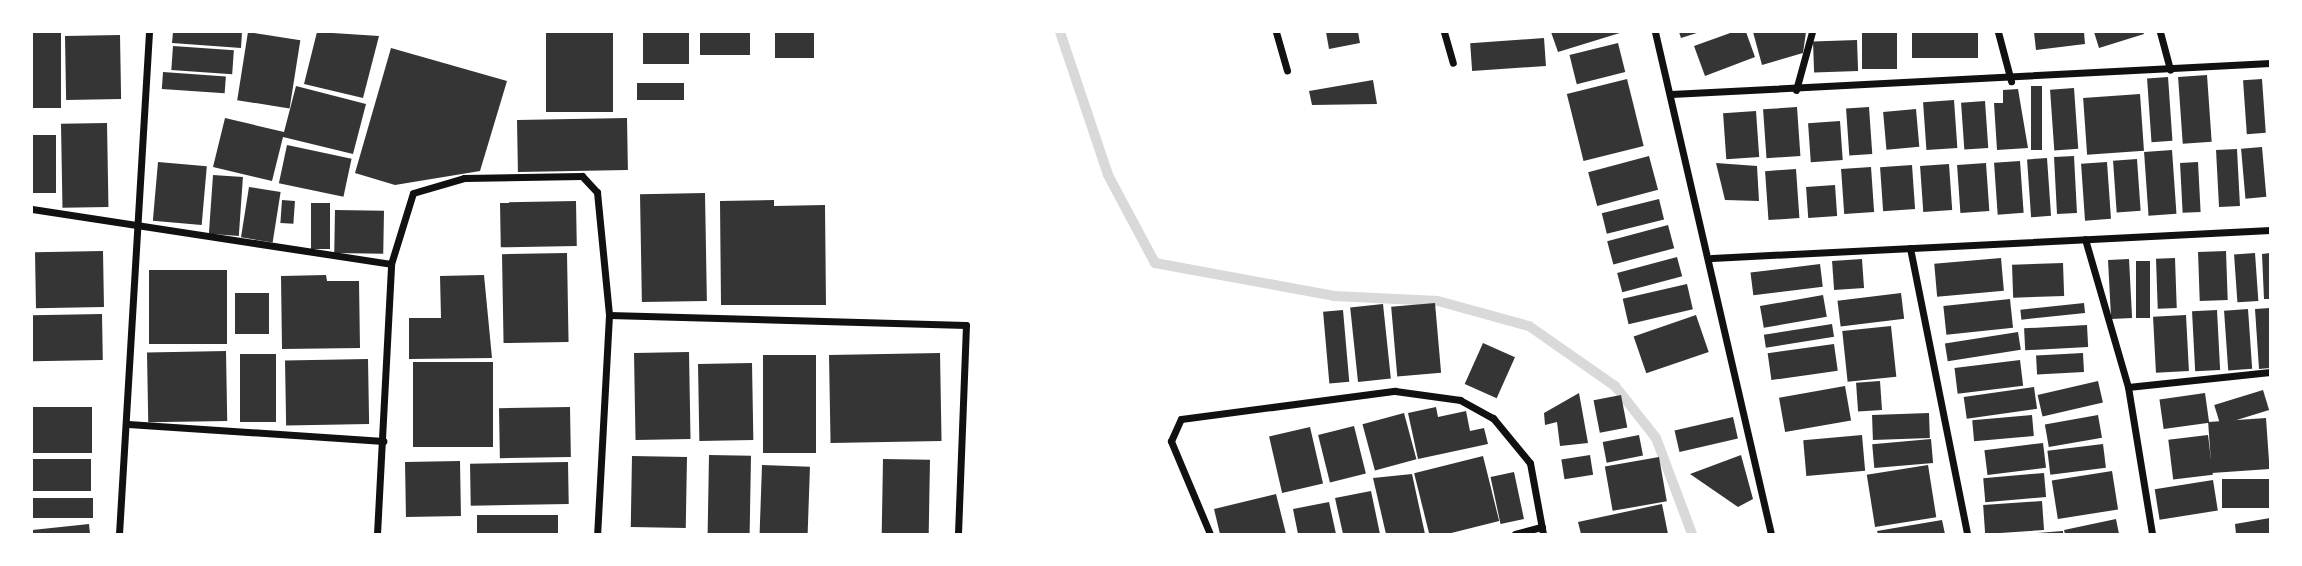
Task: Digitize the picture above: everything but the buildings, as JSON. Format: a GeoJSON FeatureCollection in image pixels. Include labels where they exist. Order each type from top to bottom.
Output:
{"type":"FeatureCollection","features":[{"type":"Feature","properties":{"kind":"street"},"geometry":{"type":"LineString","coordinates":[[119,534],[128,424],[134,222],[149,32]]}},
{"type":"Feature","properties":{"kind":"street"},"geometry":{"type":"LineString","coordinates":[[1276,32],[1286,70]]}},
{"type":"Feature","properties":{"kind":"street"},"geometry":{"type":"LineString","coordinates":[[1444,32],[1453,63]]}},
{"type":"Feature","properties":{"kind":"street"},"geometry":{"type":"LineString","coordinates":[[1655,32],[1712,258],[1771,534]]}},
{"type":"Feature","properties":{"kind":"street"},"geometry":{"type":"LineString","coordinates":[[1796,90],[1812,32]]}},
{"type":"Feature","properties":{"kind":"street"},"geometry":{"type":"LineString","coordinates":[[1998,32],[2011,81]]}},
{"type":"Feature","properties":{"kind":"street"},"geometry":{"type":"LineString","coordinates":[[2160,32],[2170,71]]}},
{"type":"Feature","properties":{"kind":"street"},"geometry":{"type":"LineString","coordinates":[[1671,94],[2011,81],[2270,63]]}},
{"type":"Feature","properties":{"kind":"street"},"geometry":{"type":"LineString","coordinates":[[377,534],[391,264],[413,193],[464,178],[582,176],[597,192],[609,315],[597,534]]}},
{"type":"Feature","properties":{"kind":"street"},"geometry":{"type":"LineString","coordinates":[[32,209],[134,222],[391,264]]}},
{"type":"Feature","properties":{"kind":"street"},"geometry":{"type":"LineString","coordinates":[[1712,258],[2270,230]]}},
{"type":"Feature","properties":{"kind":"street"},"geometry":{"type":"LineString","coordinates":[[2085,239],[2128,387],[2152,534]]}},
{"type":"Feature","properties":{"kind":"street"},"geometry":{"type":"LineString","coordinates":[[1910,248],[1967,534]]}},
{"type":"Feature","properties":{"kind":"street"},"geometry":{"type":"LineString","coordinates":[[609,315],[966,325],[958,534]]}},
{"type":"Feature","properties":{"kind":"street"},"geometry":{"type":"LineString","coordinates":[[2128,387],[2270,372]]}},
{"type":"Feature","properties":{"kind":"street"},"geometry":{"type":"LineString","coordinates":[[1210,534],[1171,441],[1181,419],[1395,391],[1460,400],[1493,418],[1530,463],[1542,531],[1515,534]]}},
{"type":"Feature","properties":{"kind":"street"},"geometry":{"type":"LineString","coordinates":[[128,424],[383,441]]}},
{"type":"Feature","properties":{"kind":"waterway"},"geometry":{"type":"LineString","coordinates":[[1060,32],[1108,175],[1155,263],[1334,296],[1438,301],[1529,326],[1615,386],[1656,438],[1692,534]]}}]}
